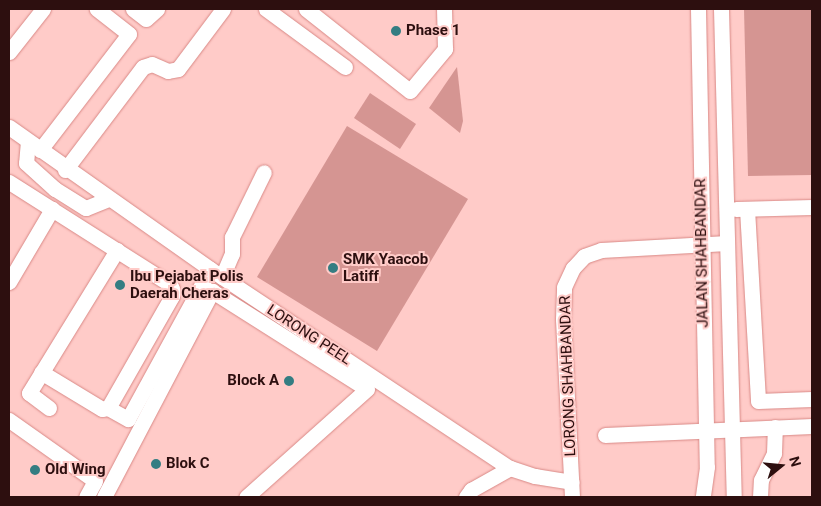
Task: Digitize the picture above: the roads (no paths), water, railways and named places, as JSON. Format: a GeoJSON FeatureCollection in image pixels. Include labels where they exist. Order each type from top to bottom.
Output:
{"type":"FeatureCollection","features":[{"type":"Feature","properties":{"kind":"street"},"geometry":{"type":"LineString","coordinates":[[9,52],[43,9]]}},
{"type":"Feature","properties":{"kind":"street"},"geometry":{"type":"LineString","coordinates":[[98,9],[129,34],[34,146],[26,163],[55,189],[86,208],[108,199]]}},
{"type":"Feature","properties":{"kind":"street"},"geometry":{"type":"LineString","coordinates":[[133,9],[146,19],[156,9]]}},
{"type":"Feature","properties":{"kind":"street"},"geometry":{"type":"LineString","coordinates":[[65,170],[143,67],[152,64],[168,71],[178,69],[223,9]]}},
{"type":"Feature","properties":{"kind":"street"},"geometry":{"type":"LineString","coordinates":[[266,9],[346,67]]}},
{"type":"Feature","properties":{"kind":"street"},"geometry":{"type":"LineString","coordinates":[[306,9],[410,91],[445,49],[444,9]]}},
{"type":"Feature","properties":{"kind":"street","name":"JALAN SHAHBANDAR"},"geometry":{"type":"LineString","coordinates":[[698,9],[707,467],[703,497]]}},
{"type":"Feature","properties":{"kind":"street","name":"JALAN SHAHBANDAR"},"geometry":{"type":"LineString","coordinates":[[721,9],[734,497]]}},
{"type":"Feature","properties":{"kind":"street","name":"LORONG PEEL"},"geometry":{"type":"LineString","coordinates":[[9,127],[65,170],[216,273],[510,468],[535,476],[572,482]]}},
{"type":"Feature","properties":{"kind":"street"},"geometry":{"type":"LineString","coordinates":[[41,372],[102,409],[108,408],[128,419],[216,273],[232,254],[234,231],[264,172]]}},
{"type":"Feature","properties":{"kind":"street"},"geometry":{"type":"LineString","coordinates":[[9,182],[170,284],[172,293],[108,408]]}},
{"type":"Feature","properties":{"kind":"street"},"geometry":{"type":"LineString","coordinates":[[726,210],[812,207]]}},
{"type":"Feature","properties":{"kind":"street"},"geometry":{"type":"LineString","coordinates":[[9,282],[52,209]]}},
{"type":"Feature","properties":{"kind":"street"},"geometry":{"type":"LineString","coordinates":[[747,209],[758,401],[812,399]]}},
{"type":"Feature","properties":{"kind":"street","name":"LORONG SHAHBANDAR"},"geometry":{"type":"LineString","coordinates":[[572,497],[563,319],[564,286],[573,268],[584,256],[601,250],[727,243]]}},
{"type":"Feature","properties":{"kind":"street"},"geometry":{"type":"LineString","coordinates":[[49,408],[28,393],[116,250]]}},
{"type":"Feature","properties":{"kind":"street"},"geometry":{"type":"LineString","coordinates":[[104,497],[212,291],[368,389],[246,497]]}},
{"type":"Feature","properties":{"kind":"street"},"geometry":{"type":"LineString","coordinates":[[249,314],[258,301]]}},
{"type":"Feature","properties":{"kind":"street"},"geometry":{"type":"LineString","coordinates":[[9,420],[96,481],[86,497]]}},
{"type":"Feature","properties":{"kind":"street"},"geometry":{"type":"LineString","coordinates":[[760,497],[761,480],[774,454],[776,426]]}},
{"type":"Feature","properties":{"kind":"street"},"geometry":{"type":"LineString","coordinates":[[605,435],[706,429],[812,426]]}},
{"type":"Feature","properties":{"kind":"street"},"geometry":{"type":"LineString","coordinates":[[466,497],[471,490],[510,468]]}},
{"type":"Feature","properties":{"kind":"place","name":"Phase 1"},"geometry":{"type":"Point","coordinates":[396,31]}},
{"type":"Feature","properties":{"kind":"place","name":"SMK Yaacob Latiff"},"geometry":{"type":"Point","coordinates":[333,268]}},
{"type":"Feature","properties":{"kind":"place","name":"Ibu Pejabat Polis Daerah Cheras"},"geometry":{"type":"Point","coordinates":[120,285]}},
{"type":"Feature","properties":{"kind":"place","name":"Block A"},"geometry":{"type":"Point","coordinates":[289,381]}},
{"type":"Feature","properties":{"kind":"place","name":"Blok C"},"geometry":{"type":"Point","coordinates":[156,464]}},
{"type":"Feature","properties":{"kind":"place","name":"Old Wing"},"geometry":{"type":"Point","coordinates":[35,470]}}]}
